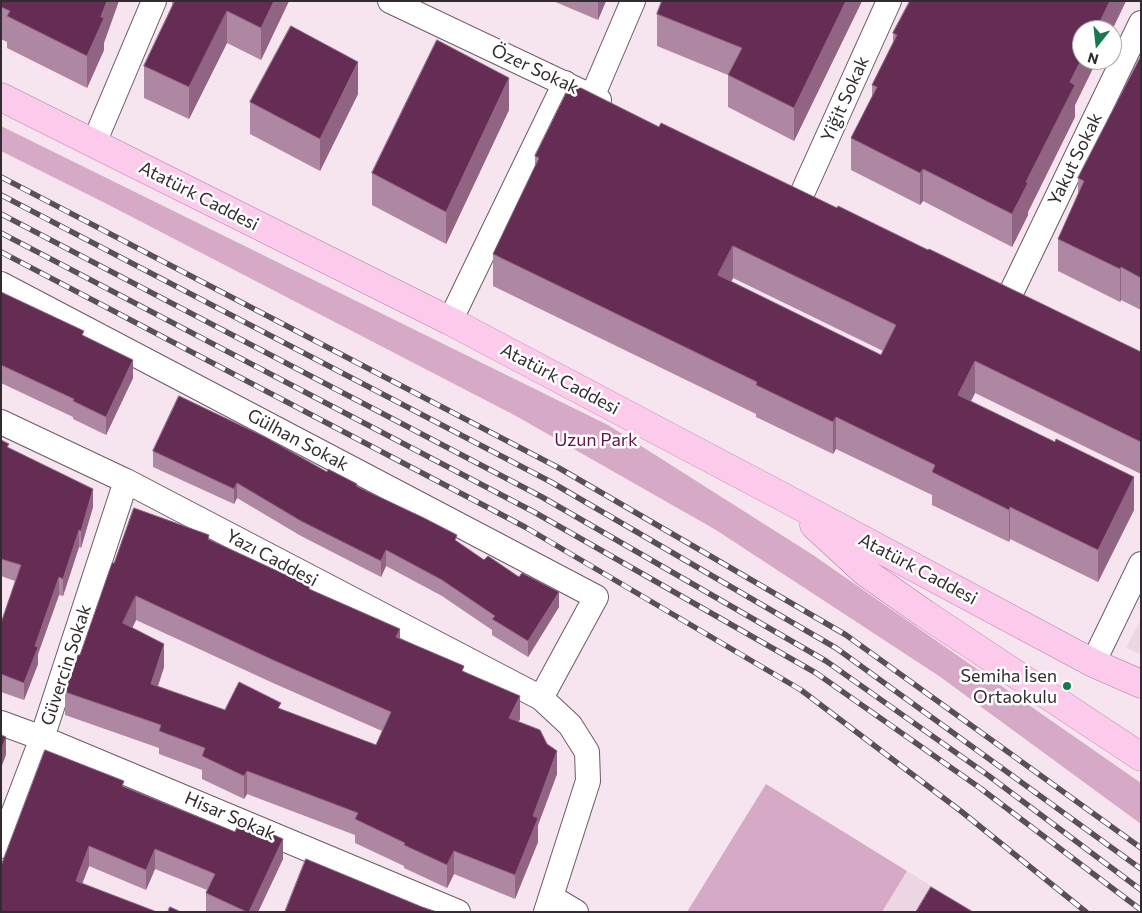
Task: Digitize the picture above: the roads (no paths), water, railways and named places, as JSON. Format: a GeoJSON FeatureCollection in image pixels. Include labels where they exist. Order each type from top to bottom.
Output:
{"type":"FeatureCollection","features":[{"type":"Feature","properties":{"kind":"main road","name":"Atatürk Caddesi"},"geometry":{"type":"LineString","coordinates":[[1,97],[450,321],[1093,663],[1141,684]]}},
{"type":"Feature","properties":{"kind":"main road"},"geometry":{"type":"LineString","coordinates":[[783,497],[866,572],[1141,757]]}},
{"type":"Feature","properties":{"kind":"street"},"geometry":{"type":"LineString","coordinates":[[94,143],[154,1]]}},
{"type":"Feature","properties":{"kind":"street","name":"Özer Sokak"},"geometry":{"type":"LineString","coordinates":[[390,1],[618,109]]}},
{"type":"Feature","properties":{"kind":"street"},"geometry":{"type":"LineString","coordinates":[[592,97],[633,1]]}},
{"type":"Feature","properties":{"kind":"street","name":"Yiğit Sokak"},"geometry":{"type":"LineString","coordinates":[[801,196],[889,1]]}},
{"type":"Feature","properties":{"kind":"street","name":"Yakut Sokak"},"geometry":{"type":"LineString","coordinates":[[1010,295],[1141,23]]}},
{"type":"Feature","properties":{"kind":"street"},"geometry":{"type":"LineString","coordinates":[[450,321],[565,83]]}},
{"type":"Feature","properties":{"kind":"street","name":"Gülhan Sokak"},"geometry":{"type":"LineString","coordinates":[[1,284],[596,597],[541,698]]}},
{"type":"Feature","properties":{"kind":"street","name":"Yazı Caddesi"},"geometry":{"type":"LineString","coordinates":[[1,422],[126,481],[541,698],[570,725],[587,752],[588,782],[548,905]]}},
{"type":"Feature","properties":{"kind":"street","name":"Güvercin Sokak"},"geometry":{"type":"LineString","coordinates":[[1,846],[42,738],[126,481]]}},
{"type":"Feature","properties":{"kind":"street"},"geometry":{"type":"LineString","coordinates":[[1093,663],[1141,564]]}},
{"type":"Feature","properties":{"kind":"street","name":"Hisar Sokak"},"geometry":{"type":"LineString","coordinates":[[1,722],[458,912]]}},
{"type":"Feature","properties":{"kind":"street"},"geometry":{"type":"LineString","coordinates":[[548,905],[576,912]]}},
{"type":"Feature","properties":{"kind":"railway"},"geometry":{"type":"LineString","coordinates":[[1,177],[559,468],[846,635],[1141,848]]}},
{"type":"Feature","properties":{"kind":"railway"},"geometry":{"type":"LineString","coordinates":[[1,195],[551,482],[836,648],[1141,869]]}},
{"type":"Feature","properties":{"kind":"railway"},"geometry":{"type":"LineString","coordinates":[[1,214],[542,497],[826,661],[989,776],[1141,890]]}},
{"type":"Feature","properties":{"kind":"railway"},"geometry":{"type":"LineString","coordinates":[[1,233],[534,512],[816,673],[980,788],[1141,910]]}},
{"type":"Feature","properties":{"kind":"railway"},"geometry":{"type":"LineString","coordinates":[[1,252],[525,527],[801,690],[962,812],[1086,912]]}},
{"type":"Feature","properties":{"kind":"place","name":"Semiha İsen Ortaokulu"},"geometry":{"type":"Point","coordinates":[1067,686]}},
{"type":"Feature","properties":{"kind":"park label","name":"Uzun Park"},"geometry":{"type":"Point","coordinates":[596,440]}}]}
